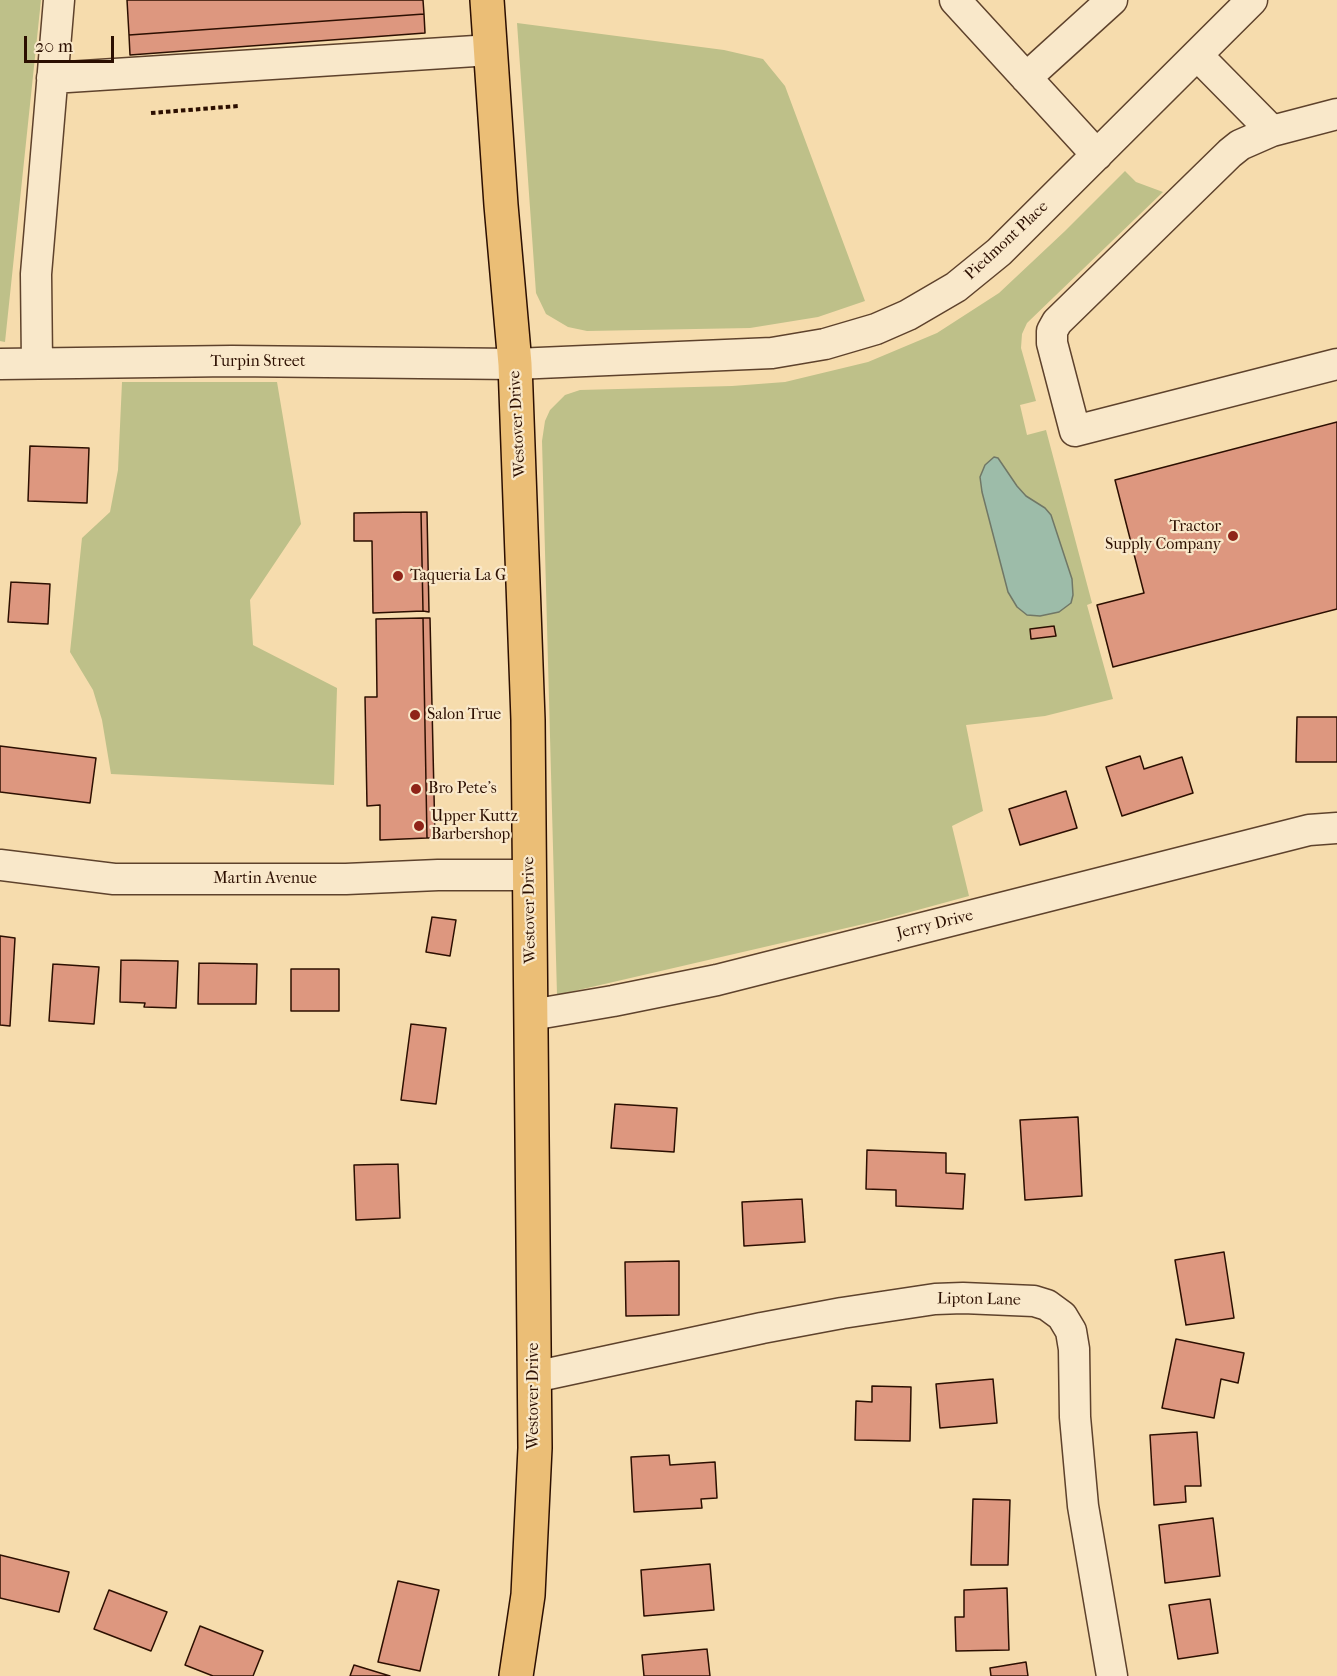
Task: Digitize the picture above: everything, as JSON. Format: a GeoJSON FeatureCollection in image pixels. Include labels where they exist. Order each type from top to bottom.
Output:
{"type":"FeatureCollection","features":[{"type":"Feature","properties":{"kind":"main road","name":"Westover Drive"},"geometry":{"type":"LineString","coordinates":[[487,0],[515,364],[525,582],[535,1448],[528,1595],[516,1676]]}},
{"type":"Feature","properties":{"kind":"street"},"geometry":{"type":"LineString","coordinates":[[37,363],[36,274],[59,0]]}},
{"type":"Feature","properties":{"kind":"street"},"geometry":{"type":"LineString","coordinates":[[955,0],[1097,155]]}},
{"type":"Feature","properties":{"kind":"street"},"geometry":{"type":"LineString","coordinates":[[1026,78],[1112,0]]}},
{"type":"Feature","properties":{"kind":"street","name":"Piedmont Place"},"geometry":{"type":"LineString","coordinates":[[515,364],[772,353],[825,344],[876,329],[908,315],[957,286],[999,252],[1252,0]]}},
{"type":"Feature","properties":{"kind":"street"},"geometry":{"type":"LineString","coordinates":[[52,78],[490,50]]}},
{"type":"Feature","properties":{"kind":"street"},"geometry":{"type":"LineString","coordinates":[[1197,55],[1272,131]]}},
{"type":"Feature","properties":{"kind":"street"},"geometry":{"type":"LineString","coordinates":[[1337,114],[1272,131],[1240,145],[1057,322],[1052,331],[1052,343],[1075,431],[1337,364]]}},
{"type":"Feature","properties":{"kind":"street","name":"Turpin Street"},"geometry":{"type":"LineString","coordinates":[[0,363],[232,361],[515,364]]}},
{"type":"Feature","properties":{"kind":"street","name":"Jerry Drive"},"geometry":{"type":"LineString","coordinates":[[531,1015],[717,980],[831,953],[1309,830],[1337,828]]}},
{"type":"Feature","properties":{"kind":"street","name":"Martin Avenue"},"geometry":{"type":"LineString","coordinates":[[0,866],[114,879],[346,879],[438,875],[530,875]]}},
{"type":"Feature","properties":{"kind":"street","name":"Lipton Lane"},"geometry":{"type":"LineString","coordinates":[[534,1377],[762,1328],[935,1299],[1034,1301],[1047,1305],[1062,1316],[1071,1331],[1074,1349],[1075,1417],[1083,1506],[1112,1676]]}},
{"type":"Feature","properties":{"kind":"path"},"geometry":{"type":"LineString","coordinates":[[151,113],[238,106]]}},
{"type":"Feature","properties":{"kind":"green space"},"geometry":{"type":"Polygon","coordinates":[[[0,0],[41,0],[5,342],[0,341],[0,0]]]}},
{"type":"Feature","properties":{"kind":"green space"},"geometry":{"type":"Polygon","coordinates":[[[517,23],[724,50],[763,59],[785,86],[865,301],[818,317],[750,328],[587,331],[568,327],[546,314],[536,293],[517,23]]]}},
{"type":"Feature","properties":{"kind":"green space"},"geometry":{"type":"Polygon","coordinates":[[[1125,171],[1136,182],[1163,192],[1027,323],[1022,334],[1021,348],[1036,401],[1020,405],[1027,435],[1046,430],[1092,603],[1087,605],[1113,699],[1045,716],[966,725],[983,811],[952,826],[969,896],[881,920],[557,995],[542,441],[545,421],[550,410],[565,395],[580,390],[732,386],[785,382],[868,362],[937,333],[999,293],[1125,171]]]}},
{"type":"Feature","properties":{"kind":"green space"},"geometry":{"type":"Polygon","coordinates":[[[122,382],[277,382],[301,524],[250,600],[253,645],[337,688],[334,785],[111,774],[102,720],[93,690],[70,652],[82,538],[110,512],[118,470],[122,382]]]}},
{"type":"Feature","properties":{"kind":"shaded area"},"geometry":{"type":"Polygon","coordinates":[[[994,457],[998,458],[1026,496],[1045,508],[1051,515],[1072,579],[1071,603],[1059,612],[1040,616],[1027,615],[1017,607],[1008,592],[980,477],[985,465],[994,457]]]}},
{"type":"Feature","properties":{"kind":"building"},"geometry":{"type":"Polygon","coordinates":[[[127,0],[423,0],[424,14],[129,35],[127,0]]]}},
{"type":"Feature","properties":{"kind":"building"},"geometry":{"type":"Polygon","coordinates":[[[424,14],[425,33],[130,55],[129,35],[424,14]]]}},
{"type":"Feature","properties":{"kind":"building","name":"Tractor Supply Company"},"geometry":{"type":"Polygon","coordinates":[[[1337,422],[1337,609],[1113,667],[1097,605],[1144,593],[1115,480],[1337,422]]]}},
{"type":"Feature","properties":{"kind":"building"},"geometry":{"type":"Polygon","coordinates":[[[30,446],[89,448],[87,503],[28,501],[30,446]]]}},
{"type":"Feature","properties":{"kind":"building","name":"Taqueria La G"},"geometry":{"type":"Polygon","coordinates":[[[421,512],[423,611],[373,613],[372,541],[354,541],[354,513],[421,512]]]}},
{"type":"Feature","properties":{"kind":"building"},"geometry":{"type":"Polygon","coordinates":[[[421,512],[427,512],[429,612],[423,611],[421,512]]]}},
{"type":"Feature","properties":{"kind":"building"},"geometry":{"type":"Polygon","coordinates":[[[11,582],[50,584],[48,624],[8,622],[11,582]]]}},
{"type":"Feature","properties":{"kind":"building"},"geometry":{"type":"Polygon","coordinates":[[[423,618],[427,838],[380,840],[380,805],[367,806],[365,697],[377,697],[376,619],[423,618]]]}},
{"type":"Feature","properties":{"kind":"building"},"geometry":{"type":"Polygon","coordinates":[[[423,618],[430,618],[435,838],[427,838],[423,618]]]}},
{"type":"Feature","properties":{"kind":"building"},"geometry":{"type":"Polygon","coordinates":[[[1054,626],[1056,636],[1031,639],[1030,629],[1054,626]]]}},
{"type":"Feature","properties":{"kind":"building"},"geometry":{"type":"Polygon","coordinates":[[[1297,717],[1337,717],[1337,762],[1296,762],[1297,717]]]}},
{"type":"Feature","properties":{"kind":"building"},"geometry":{"type":"Polygon","coordinates":[[[0,746],[96,758],[90,803],[0,792],[0,746]]]}},
{"type":"Feature","properties":{"kind":"building"},"geometry":{"type":"Polygon","coordinates":[[[1140,756],[1144,769],[1182,757],[1193,793],[1122,816],[1106,767],[1140,756]]]}},
{"type":"Feature","properties":{"kind":"building"},"geometry":{"type":"Polygon","coordinates":[[[1066,791],[1077,828],[1020,845],[1009,809],[1066,791]]]}},
{"type":"Feature","properties":{"kind":"building"},"geometry":{"type":"Polygon","coordinates":[[[432,917],[456,920],[450,956],[426,952],[432,917]]]}},
{"type":"Feature","properties":{"kind":"building"},"geometry":{"type":"Polygon","coordinates":[[[0,936],[15,938],[10,1026],[0,1025],[0,936]]]}},
{"type":"Feature","properties":{"kind":"building"},"geometry":{"type":"Polygon","coordinates":[[[121,960],[178,961],[176,1008],[144,1007],[145,1003],[120,1002],[121,960]]]}},
{"type":"Feature","properties":{"kind":"building"},"geometry":{"type":"Polygon","coordinates":[[[199,963],[257,964],[256,1004],[198,1004],[199,963]]]}},
{"type":"Feature","properties":{"kind":"building"},"geometry":{"type":"Polygon","coordinates":[[[53,964],[99,967],[94,1024],[49,1021],[53,964]]]}},
{"type":"Feature","properties":{"kind":"building"},"geometry":{"type":"Polygon","coordinates":[[[291,969],[339,969],[339,1011],[291,1011],[291,969]]]}},
{"type":"Feature","properties":{"kind":"building"},"geometry":{"type":"Polygon","coordinates":[[[411,1024],[446,1028],[436,1104],[401,1100],[411,1024]]]}},
{"type":"Feature","properties":{"kind":"building"},"geometry":{"type":"Polygon","coordinates":[[[615,1104],[677,1108],[674,1152],[611,1148],[615,1104]]]}},
{"type":"Feature","properties":{"kind":"building"},"geometry":{"type":"Polygon","coordinates":[[[1078,1117],[1082,1196],[1025,1200],[1020,1120],[1078,1117]]]}},
{"type":"Feature","properties":{"kind":"building"},"geometry":{"type":"Polygon","coordinates":[[[867,1150],[946,1153],[946,1173],[965,1174],[963,1209],[896,1206],[896,1190],[866,1189],[867,1150]]]}},
{"type":"Feature","properties":{"kind":"building"},"geometry":{"type":"Polygon","coordinates":[[[398,1164],[400,1218],[356,1220],[354,1165],[398,1164]]]}},
{"type":"Feature","properties":{"kind":"building"},"geometry":{"type":"Polygon","coordinates":[[[802,1199],[805,1242],[744,1246],[742,1202],[802,1199]]]}},
{"type":"Feature","properties":{"kind":"building"},"geometry":{"type":"Polygon","coordinates":[[[1224,1252],[1234,1318],[1186,1325],[1175,1260],[1224,1252]]]}},
{"type":"Feature","properties":{"kind":"building"},"geometry":{"type":"Polygon","coordinates":[[[679,1261],[679,1315],[626,1316],[625,1262],[679,1261]]]}},
{"type":"Feature","properties":{"kind":"building"},"geometry":{"type":"Polygon","coordinates":[[[1176,1339],[1244,1353],[1238,1383],[1221,1379],[1214,1418],[1162,1408],[1176,1339]]]}},
{"type":"Feature","properties":{"kind":"building"},"geometry":{"type":"Polygon","coordinates":[[[993,1379],[997,1423],[940,1428],[936,1384],[993,1379]]]}},
{"type":"Feature","properties":{"kind":"building"},"geometry":{"type":"Polygon","coordinates":[[[872,1386],[911,1387],[910,1441],[855,1440],[856,1401],[872,1402],[872,1386]]]}},
{"type":"Feature","properties":{"kind":"building"},"geometry":{"type":"Polygon","coordinates":[[[1197,1432],[1201,1486],[1185,1486],[1186,1502],[1154,1505],[1150,1435],[1197,1432]]]}},
{"type":"Feature","properties":{"kind":"building"},"geometry":{"type":"Polygon","coordinates":[[[669,1455],[670,1465],[715,1462],[717,1498],[701,1499],[702,1508],[634,1512],[631,1457],[669,1455]]]}},
{"type":"Feature","properties":{"kind":"building"},"geometry":{"type":"Polygon","coordinates":[[[973,1499],[1010,1500],[1008,1565],[971,1565],[973,1499]]]}},
{"type":"Feature","properties":{"kind":"building"},"geometry":{"type":"Polygon","coordinates":[[[1213,1518],[1220,1576],[1165,1583],[1159,1525],[1213,1518]]]}},
{"type":"Feature","properties":{"kind":"building"},"geometry":{"type":"Polygon","coordinates":[[[0,1555],[69,1572],[59,1612],[0,1598],[0,1555]]]}},
{"type":"Feature","properties":{"kind":"building"},"geometry":{"type":"Polygon","coordinates":[[[710,1564],[714,1610],[644,1616],[641,1570],[710,1564]]]}},
{"type":"Feature","properties":{"kind":"building"},"geometry":{"type":"Polygon","coordinates":[[[398,1581],[439,1590],[420,1671],[378,1662],[398,1581]]]}},
{"type":"Feature","properties":{"kind":"building"},"geometry":{"type":"Polygon","coordinates":[[[1007,1588],[1009,1650],[956,1651],[955,1617],[964,1617],[964,1590],[1007,1588]]]}},
{"type":"Feature","properties":{"kind":"building"},"geometry":{"type":"Polygon","coordinates":[[[109,1590],[167,1612],[151,1651],[94,1629],[109,1590]]]}},
{"type":"Feature","properties":{"kind":"building"},"geometry":{"type":"Polygon","coordinates":[[[1210,1599],[1218,1653],[1178,1659],[1169,1605],[1210,1599]]]}},
{"type":"Feature","properties":{"kind":"building"},"geometry":{"type":"Polygon","coordinates":[[[200,1626],[263,1651],[253,1676],[213,1676],[185,1665],[200,1626]]]}},
{"type":"Feature","properties":{"kind":"building"},"geometry":{"type":"Polygon","coordinates":[[[707,1649],[710,1676],[644,1676],[642,1655],[707,1649]]]}},
{"type":"Feature","properties":{"kind":"building"},"geometry":{"type":"Polygon","coordinates":[[[1026,1662],[1028,1676],[991,1676],[990,1668],[1026,1662]]]}},
{"type":"Feature","properties":{"kind":"building"},"geometry":{"type":"Polygon","coordinates":[[[354,1665],[390,1676],[350,1676],[354,1665]]]}},
{"type":"Feature","properties":{"kind":"place","name":"Tractor Supply Company"},"geometry":{"type":"Point","coordinates":[1233,536]}},
{"type":"Feature","properties":{"kind":"place","name":"Taqueria La G"},"geometry":{"type":"Point","coordinates":[398,576]}},
{"type":"Feature","properties":{"kind":"place","name":"Salon True"},"geometry":{"type":"Point","coordinates":[415,715]}},
{"type":"Feature","properties":{"kind":"place","name":"Bro Pete's"},"geometry":{"type":"Point","coordinates":[416,789]}},
{"type":"Feature","properties":{"kind":"place","name":"Upper Kuttz Barbershop"},"geometry":{"type":"Point","coordinates":[419,826]}}]}
